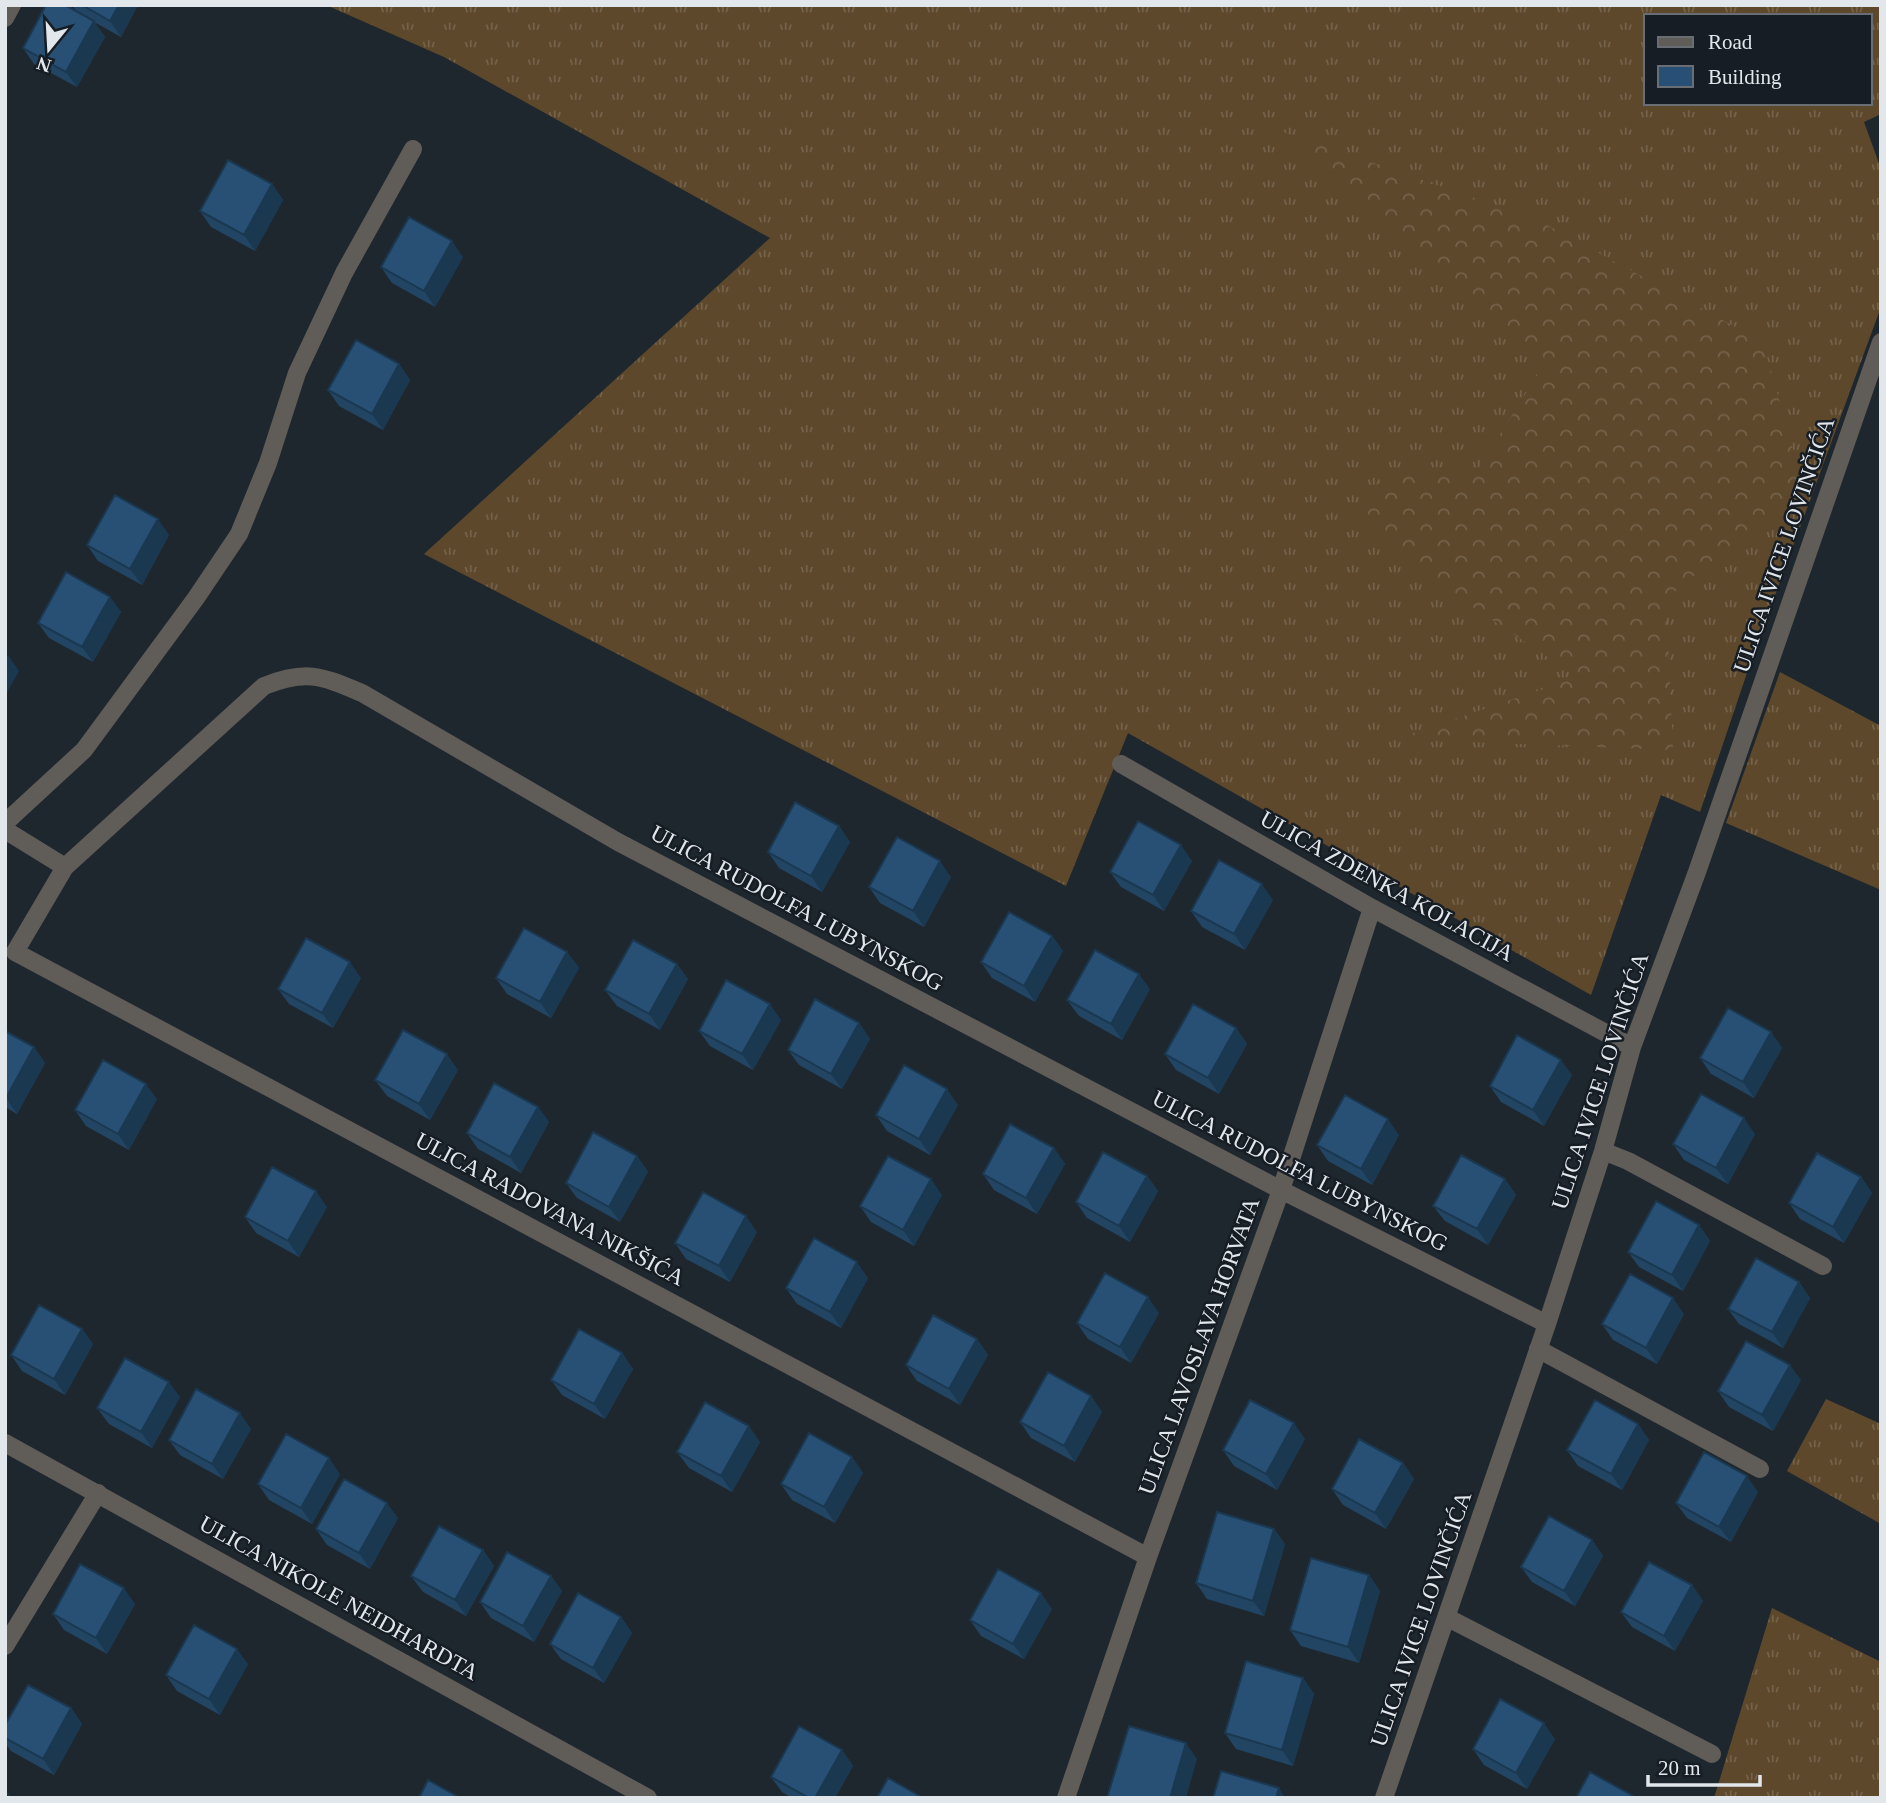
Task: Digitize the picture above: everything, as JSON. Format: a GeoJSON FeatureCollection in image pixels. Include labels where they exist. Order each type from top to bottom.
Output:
{"type":"FeatureCollection","features":[{"type":"Feature","properties":{"kind":"street"},"geometry":{"type":"LineString","coordinates":[[5,18],[12,5]]}},
{"type":"Feature","properties":{"kind":"street"},"geometry":{"type":"LineString","coordinates":[[5,823],[84,750],[196,598],[239,534],[268,463],[297,373],[344,273],[413,149]]}},
{"type":"Feature","properties":{"kind":"street","name":"ULICA IVICE LOVINČIĆA"},"geometry":{"type":"LineString","coordinates":[[1384,1798],[1547,1324],[1603,1151],[1632,1047],[1697,872],[1881,342]]}},
{"type":"Feature","properties":{"kind":"street","name":"ULICA RUDOLFA LUBYNSKOG"},"geometry":{"type":"LineString","coordinates":[[65,867],[264,686],[293,675],[325,678],[362,693],[618,842],[1281,1191],[1547,1324]]}},
{"type":"Feature","properties":{"kind":"street","name":"ULICA ZDENKA KOLACIJA"},"geometry":{"type":"LineString","coordinates":[[1121,764],[1371,908],[1632,1047]]}},
{"type":"Feature","properties":{"kind":"street"},"geometry":{"type":"LineString","coordinates":[[5,830],[65,867]]}},
{"type":"Feature","properties":{"kind":"street","name":"ULICA RADOVANA NIKŠIĆA"},"geometry":{"type":"LineString","coordinates":[[65,867],[15,952],[1148,1557]]}},
{"type":"Feature","properties":{"kind":"street","name":"ULICA LAVOSLAVA HORVATA"},"geometry":{"type":"LineString","coordinates":[[1066,1798],[1148,1557],[1281,1191],[1371,908]]}},
{"type":"Feature","properties":{"kind":"street"},"geometry":{"type":"LineString","coordinates":[[1603,1151],[1628,1161],[1824,1266]]}},
{"type":"Feature","properties":{"kind":"street"},"geometry":{"type":"LineString","coordinates":[[1538,1349],[1760,1469]]}},
{"type":"Feature","properties":{"kind":"street","name":"ULICA NIKOLE NEIDHARDTA"},"geometry":{"type":"LineString","coordinates":[[5,1443],[648,1798]]}},
{"type":"Feature","properties":{"kind":"street"},"geometry":{"type":"LineString","coordinates":[[5,1646],[98,1493]]}},
{"type":"Feature","properties":{"kind":"street"},"geometry":{"type":"LineString","coordinates":[[1448,1618],[1712,1754]]}},
{"type":"Feature","properties":{"kind":"green space"},"geometry":{"type":"Polygon","coordinates":[[[326,5],[1881,5],[1881,114],[1864,122],[1881,169],[1881,307],[1752,658],[1700,812],[1661,795],[1591,995],[1128,733],[1066,886],[424,554],[770,238],[444,57],[326,5]]]}},
{"type":"Feature","properties":{"kind":"green space"},"geometry":{"type":"Polygon","coordinates":[[[1271,128],[1538,220],[1763,342],[1803,485],[1666,599],[1673,750],[1396,739],[1578,677],[1474,608],[1360,515],[1383,475],[1478,469],[1543,366],[1271,128]]]}},
{"type":"Feature","properties":{"kind":"green space"},"geometry":{"type":"Polygon","coordinates":[[[1780,672],[1881,726],[1881,890],[1726,823],[1780,672]]]}},
{"type":"Feature","properties":{"kind":"green space"},"geometry":{"type":"Polygon","coordinates":[[[1826,1399],[1881,1424],[1881,1524],[1787,1471],[1826,1399]]]}},
{"type":"Feature","properties":{"kind":"green space"},"geometry":{"type":"Polygon","coordinates":[[[1772,1608],[1881,1662],[1881,1798],[1714,1798],[1772,1608]]]}},
{"type":"Feature","properties":{"kind":"building"},"geometry":{"type":"Polygon","coordinates":[[[46,5],[65,5],[94,21],[66,72],[23,48],[46,5]]]}},
{"type":"Feature","properties":{"kind":"building"},"geometry":{"type":"Polygon","coordinates":[[[82,5],[119,5],[110,21],[82,5]]]}},
{"type":"Feature","properties":{"kind":"building"},"geometry":{"type":"Polygon","coordinates":[[[228,160],[272,184],[244,235],[200,211],[228,160]]]}},
{"type":"Feature","properties":{"kind":"building"},"geometry":{"type":"Polygon","coordinates":[[[409,217],[452,241],[424,291],[381,267],[409,217]]]}},
{"type":"Feature","properties":{"kind":"building"},"geometry":{"type":"Polygon","coordinates":[[[356,340],[399,364],[372,414],[328,390],[356,340]]]}},
{"type":"Feature","properties":{"kind":"building"},"geometry":{"type":"Polygon","coordinates":[[[115,495],[158,519],[130,569],[87,545],[115,495]]]}},
{"type":"Feature","properties":{"kind":"building"},"geometry":{"type":"Polygon","coordinates":[[[66,572],[110,597],[82,647],[38,623],[66,572]]]}},
{"type":"Feature","properties":{"kind":"building"},"geometry":{"type":"Polygon","coordinates":[[[795,802],[839,826],[811,876],[768,852],[795,802]]]}},
{"type":"Feature","properties":{"kind":"building"},"geometry":{"type":"Polygon","coordinates":[[[1138,821],[1181,845],[1153,895],[1110,872],[1138,821]]]}},
{"type":"Feature","properties":{"kind":"building"},"geometry":{"type":"Polygon","coordinates":[[[897,837],[940,861],[913,911],[869,887],[897,837]]]}},
{"type":"Feature","properties":{"kind":"building"},"geometry":{"type":"Polygon","coordinates":[[[1219,860],[1262,884],[1234,934],[1191,911],[1219,860]]]}},
{"type":"Feature","properties":{"kind":"building"},"geometry":{"type":"Polygon","coordinates":[[[1009,912],[1052,936],[1024,986],[981,962],[1009,912]]]}},
{"type":"Feature","properties":{"kind":"building"},"geometry":{"type":"Polygon","coordinates":[[[524,928],[567,952],[540,1002],[496,978],[524,928]]]}},
{"type":"Feature","properties":{"kind":"building"},"geometry":{"type":"Polygon","coordinates":[[[306,938],[350,962],[322,1013],[278,989],[306,938]]]}},
{"type":"Feature","properties":{"kind":"building"},"geometry":{"type":"Polygon","coordinates":[[[633,940],[677,964],[649,1014],[605,990],[633,940]]]}},
{"type":"Feature","properties":{"kind":"building"},"geometry":{"type":"Polygon","coordinates":[[[1095,950],[1139,974],[1111,1024],[1067,1000],[1095,950]]]}},
{"type":"Feature","properties":{"kind":"building"},"geometry":{"type":"Polygon","coordinates":[[[726,980],[770,1004],[742,1054],[699,1031],[726,980]]]}},
{"type":"Feature","properties":{"kind":"building"},"geometry":{"type":"Polygon","coordinates":[[[815,999],[859,1023],[831,1074],[788,1050],[815,999]]]}},
{"type":"Feature","properties":{"kind":"building"},"geometry":{"type":"Polygon","coordinates":[[[1193,1004],[1236,1028],[1208,1078],[1165,1054],[1193,1004]]]}},
{"type":"Feature","properties":{"kind":"building"},"geometry":{"type":"Polygon","coordinates":[[[1728,1008],[1771,1032],[1743,1082],[1700,1058],[1728,1008]]]}},
{"type":"Feature","properties":{"kind":"building"},"geometry":{"type":"Polygon","coordinates":[[[403,1030],[447,1054],[419,1104],[375,1080],[403,1030]]]}},
{"type":"Feature","properties":{"kind":"building"},"geometry":{"type":"Polygon","coordinates":[[[5,1031],[34,1047],[6,1098],[5,1098],[5,1031]]]}},
{"type":"Feature","properties":{"kind":"building"},"geometry":{"type":"Polygon","coordinates":[[[1517,1035],[1561,1060],[1533,1110],[1490,1086],[1517,1035]]]}},
{"type":"Feature","properties":{"kind":"building"},"geometry":{"type":"Polygon","coordinates":[[[103,1060],[146,1084],[118,1134],[75,1110],[103,1060]]]}},
{"type":"Feature","properties":{"kind":"building"},"geometry":{"type":"Polygon","coordinates":[[[904,1065],[947,1089],[919,1139],[876,1115],[904,1065]]]}},
{"type":"Feature","properties":{"kind":"building"},"geometry":{"type":"Polygon","coordinates":[[[494,1083],[538,1107],[510,1157],[467,1133],[494,1083]]]}},
{"type":"Feature","properties":{"kind":"building"},"geometry":{"type":"Polygon","coordinates":[[[1701,1094],[1744,1118],[1716,1168],[1673,1144],[1701,1094]]]}},
{"type":"Feature","properties":{"kind":"building"},"geometry":{"type":"Polygon","coordinates":[[[1345,1095],[1388,1119],[1361,1169],[1317,1145],[1345,1095]]]}},
{"type":"Feature","properties":{"kind":"building"},"geometry":{"type":"Polygon","coordinates":[[[1010,1124],[1054,1148],[1026,1198],[983,1174],[1010,1124]]]}},
{"type":"Feature","properties":{"kind":"building"},"geometry":{"type":"Polygon","coordinates":[[[593,1132],[637,1156],[609,1207],[566,1183],[593,1132]]]}},
{"type":"Feature","properties":{"kind":"building"},"geometry":{"type":"Polygon","coordinates":[[[1103,1152],[1147,1176],[1119,1226],[1076,1202],[1103,1152]]]}},
{"type":"Feature","properties":{"kind":"building"},"geometry":{"type":"Polygon","coordinates":[[[1817,1153],[1861,1177],[1833,1227],[1789,1203],[1817,1153]]]}},
{"type":"Feature","properties":{"kind":"building"},"geometry":{"type":"Polygon","coordinates":[[[1461,1155],[1505,1179],[1477,1229],[1433,1206],[1461,1155]]]}},
{"type":"Feature","properties":{"kind":"building"},"geometry":{"type":"Polygon","coordinates":[[[888,1156],[931,1179],[903,1230],[860,1206],[888,1156]]]}},
{"type":"Feature","properties":{"kind":"building"},"geometry":{"type":"Polygon","coordinates":[[[272,1167],[316,1191],[288,1241],[245,1217],[272,1167]]]}},
{"type":"Feature","properties":{"kind":"building"},"geometry":{"type":"Polygon","coordinates":[[[703,1192],[746,1216],[719,1266],[675,1243],[703,1192]]]}},
{"type":"Feature","properties":{"kind":"building"},"geometry":{"type":"Polygon","coordinates":[[[1656,1201],[1699,1225],[1672,1275],[1628,1252],[1656,1201]]]}},
{"type":"Feature","properties":{"kind":"building"},"geometry":{"type":"Polygon","coordinates":[[[814,1238],[857,1262],[830,1312],[786,1288],[814,1238]]]}},
{"type":"Feature","properties":{"kind":"building"},"geometry":{"type":"Polygon","coordinates":[[[1756,1258],[1799,1282],[1772,1332],[1728,1309],[1756,1258]]]}},
{"type":"Feature","properties":{"kind":"building"},"geometry":{"type":"Polygon","coordinates":[[[1105,1273],[1148,1297],[1120,1347],[1077,1323],[1105,1273]]]}},
{"type":"Feature","properties":{"kind":"building"},"geometry":{"type":"Polygon","coordinates":[[[1630,1274],[1673,1298],[1646,1348],[1602,1324],[1630,1274]]]}},
{"type":"Feature","properties":{"kind":"building"},"geometry":{"type":"Polygon","coordinates":[[[39,1305],[82,1329],[54,1379],[11,1355],[39,1305]]]}},
{"type":"Feature","properties":{"kind":"building"},"geometry":{"type":"Polygon","coordinates":[[[933,1315],[977,1339],[949,1389],[906,1365],[933,1315]]]}},
{"type":"Feature","properties":{"kind":"building"},"geometry":{"type":"Polygon","coordinates":[[[579,1329],[622,1353],[594,1404],[551,1380],[579,1329]]]}},
{"type":"Feature","properties":{"kind":"building"},"geometry":{"type":"Polygon","coordinates":[[[1746,1341],[1790,1365],[1762,1415],[1718,1391],[1746,1341]]]}},
{"type":"Feature","properties":{"kind":"building"},"geometry":{"type":"Polygon","coordinates":[[[125,1358],[169,1382],[141,1432],[97,1408],[125,1358]]]}},
{"type":"Feature","properties":{"kind":"building"},"geometry":{"type":"Polygon","coordinates":[[[1048,1372],[1091,1396],[1064,1446],[1020,1422],[1048,1372]]]}},
{"type":"Feature","properties":{"kind":"building"},"geometry":{"type":"Polygon","coordinates":[[[196,1389],[240,1413],[212,1464],[169,1440],[196,1389]]]}},
{"type":"Feature","properties":{"kind":"building"},"geometry":{"type":"Polygon","coordinates":[[[1250,1400],[1294,1423],[1266,1474],[1223,1450],[1250,1400]]]}},
{"type":"Feature","properties":{"kind":"building"},"geometry":{"type":"Polygon","coordinates":[[[1595,1400],[1638,1424],[1611,1474],[1567,1450],[1595,1400]]]}},
{"type":"Feature","properties":{"kind":"building"},"geometry":{"type":"Polygon","coordinates":[[[705,1402],[749,1426],[721,1476],[677,1452],[705,1402]]]}},
{"type":"Feature","properties":{"kind":"building"},"geometry":{"type":"Polygon","coordinates":[[[809,1433],[852,1457],[824,1507],[781,1484],[809,1433]]]}},
{"type":"Feature","properties":{"kind":"building"},"geometry":{"type":"Polygon","coordinates":[[[286,1434],[329,1458],[301,1508],[258,1484],[286,1434]]]}},
{"type":"Feature","properties":{"kind":"building"},"geometry":{"type":"Polygon","coordinates":[[[1359,1439],[1403,1463],[1375,1513],[1332,1489],[1359,1439]]]}},
{"type":"Feature","properties":{"kind":"building"},"geometry":{"type":"Polygon","coordinates":[[[1704,1452],[1747,1476],[1719,1527],[1676,1503],[1704,1452]]]}},
{"type":"Feature","properties":{"kind":"building"},"geometry":{"type":"Polygon","coordinates":[[[344,1479],[387,1503],[359,1553],[316,1529],[344,1479]]]}},
{"type":"Feature","properties":{"kind":"building"},"geometry":{"type":"Polygon","coordinates":[[[1217,1512],[1274,1529],[1253,1601],[1196,1583],[1217,1512]]]}},
{"type":"Feature","properties":{"kind":"building"},"geometry":{"type":"Polygon","coordinates":[[[1549,1516],[1592,1540],[1564,1591],[1521,1567],[1549,1516]]]}},
{"type":"Feature","properties":{"kind":"building"},"geometry":{"type":"Polygon","coordinates":[[[439,1526],[483,1550],[455,1600],[411,1576],[439,1526]]]}},
{"type":"Feature","properties":{"kind":"building"},"geometry":{"type":"Polygon","coordinates":[[[507,1552],[551,1576],[523,1626],[480,1602],[507,1552]]]}},
{"type":"Feature","properties":{"kind":"building"},"geometry":{"type":"Polygon","coordinates":[[[1311,1558],[1369,1575],[1348,1647],[1290,1630],[1311,1558]]]}},
{"type":"Feature","properties":{"kind":"building"},"geometry":{"type":"Polygon","coordinates":[[[1649,1562],[1692,1585],[1664,1636],[1621,1612],[1649,1562]]]}},
{"type":"Feature","properties":{"kind":"building"},"geometry":{"type":"Polygon","coordinates":[[[80,1564],[124,1588],[96,1638],[53,1614],[80,1564]]]}},
{"type":"Feature","properties":{"kind":"building"},"geometry":{"type":"Polygon","coordinates":[[[998,1569],[1041,1593],[1013,1644],[970,1620],[998,1569]]]}},
{"type":"Feature","properties":{"kind":"building"},"geometry":{"type":"Polygon","coordinates":[[[578,1593],[621,1617],[593,1668],[550,1644],[578,1593]]]}},
{"type":"Feature","properties":{"kind":"building"},"geometry":{"type":"Polygon","coordinates":[[[194,1625],[237,1649],[209,1699],[166,1675],[194,1625]]]}},
{"type":"Feature","properties":{"kind":"building"},"geometry":{"type":"Polygon","coordinates":[[[1246,1661],[1303,1678],[1282,1750],[1225,1733],[1246,1661]]]}},
{"type":"Feature","properties":{"kind":"building"},"geometry":{"type":"Polygon","coordinates":[[[28,1685],[71,1708],[43,1759],[5,1738],[5,1725],[28,1685]]]}},
{"type":"Feature","properties":{"kind":"building"},"geometry":{"type":"Polygon","coordinates":[[[1500,1699],[1544,1723],[1516,1773],[1473,1749],[1500,1699]]]}},
{"type":"Feature","properties":{"kind":"building"},"geometry":{"type":"Polygon","coordinates":[[[799,1726],[842,1750],[815,1798],[809,1798],[771,1777],[799,1726]]]}},
{"type":"Feature","properties":{"kind":"building"},"geometry":{"type":"Polygon","coordinates":[[[1129,1726],[1186,1743],[1170,1798],[1107,1798],[1129,1726]]]}},
{"type":"Feature","properties":{"kind":"building"},"geometry":{"type":"Polygon","coordinates":[[[1221,1771],[1279,1788],[1276,1798],[1213,1798],[1221,1771]]]}},
{"type":"Feature","properties":{"kind":"building"},"geometry":{"type":"Polygon","coordinates":[[[1590,1772],[1633,1796],[1632,1798],[1576,1798],[1590,1772]]]}},
{"type":"Feature","properties":{"kind":"building"},"geometry":{"type":"Polygon","coordinates":[[[888,1778],[923,1798],[877,1798],[888,1778]]]}},
{"type":"Feature","properties":{"kind":"building"},"geometry":{"type":"Polygon","coordinates":[[[428,1780],[460,1798],[419,1798],[428,1780]]]}}]}
